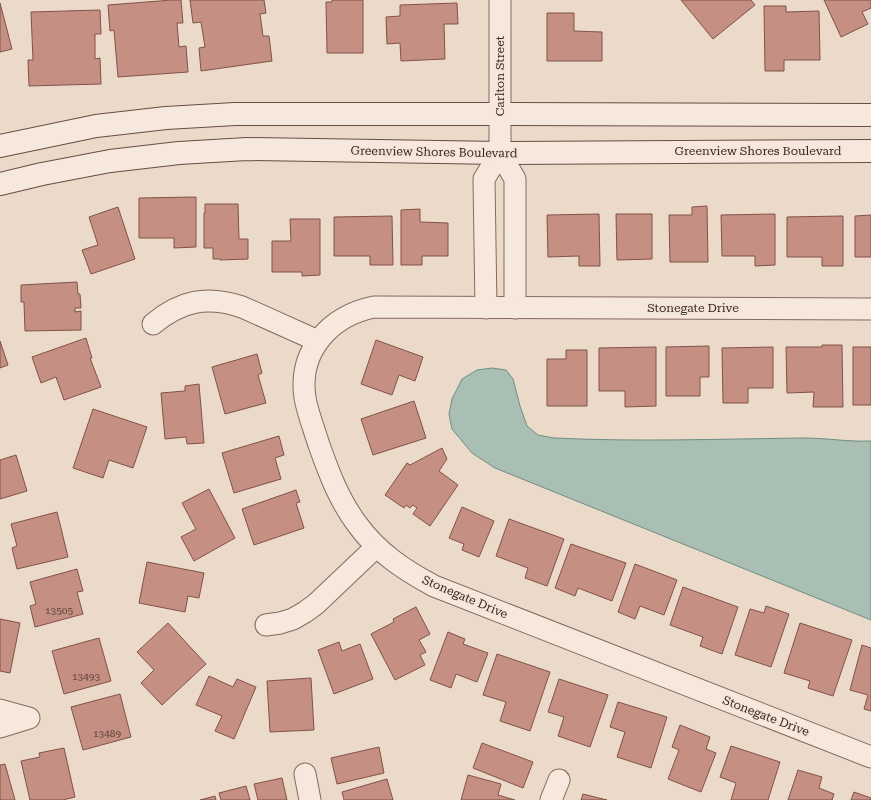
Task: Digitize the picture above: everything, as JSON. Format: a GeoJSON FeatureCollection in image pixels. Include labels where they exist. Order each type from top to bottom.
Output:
{"type":"FeatureCollection","features":[{"type":"Feature","properties":{"kind":"street","name":"Carlton Street"},"geometry":{"type":"LineString","coordinates":[[500,0],[500,153]]}},
{"type":"Feature","properties":{"kind":"street"},"geometry":{"type":"LineString","coordinates":[[0,146],[96,126],[166,118],[235,114],[871,116]]}},
{"type":"Feature","properties":{"kind":"street","name":"Greenview Shores Boulevard"},"geometry":{"type":"LineString","coordinates":[[0,184],[110,161],[179,153],[247,149],[500,153],[871,151]]}},
{"type":"Feature","properties":{"kind":"street"},"geometry":{"type":"LineString","coordinates":[[486,308],[484,179],[500,153],[515,179],[516,308]]}},
{"type":"Feature","properties":{"kind":"street"},"geometry":{"type":"LineString","coordinates":[[153,324],[163,315],[188,303],[215,301],[229,303],[242,308],[318,341]]}},
{"type":"Feature","properties":{"kind":"street","name":"Stonegate Drive"},"geometry":{"type":"LineString","coordinates":[[871,309],[374,307],[348,315],[336,322],[326,331],[318,341],[309,358],[304,384],[308,410],[328,472],[341,499],[357,524],[376,547],[408,572],[434,586],[871,757]]}},
{"type":"Feature","properties":{"kind":"street"},"geometry":{"type":"LineString","coordinates":[[266,625],[293,619],[305,612],[316,604],[376,547]]}},
{"type":"Feature","properties":{"kind":"street"},"geometry":{"type":"LineString","coordinates":[[0,710],[29,718],[0,727]]}},
{"type":"Feature","properties":{"kind":"street"},"geometry":{"type":"LineString","coordinates":[[305,774],[310,800]]}},
{"type":"Feature","properties":{"kind":"street"},"geometry":{"type":"LineString","coordinates":[[551,800],[559,780]]}},
{"type":"Feature","properties":{"kind":"shaded area"},"geometry":{"type":"Polygon","coordinates":[[[492,368],[506,370],[513,379],[527,426],[538,435],[554,438],[616,440],[804,438],[871,441],[871,620],[495,468],[472,453],[452,429],[449,414],[452,399],[462,379],[477,370],[492,368]]]}},
{"type":"Feature","properties":{"kind":"building"},"geometry":{"type":"Polygon","coordinates":[[[181,0],[183,23],[177,23],[179,47],[186,46],[188,72],[118,77],[114,30],[110,31],[108,5],[181,0]]]}},
{"type":"Feature","properties":{"kind":"building"},"geometry":{"type":"Polygon","coordinates":[[[190,0],[264,0],[266,13],[260,14],[263,36],[269,36],[272,61],[201,71],[199,48],[205,47],[201,22],[193,23],[190,0]]]}},
{"type":"Feature","properties":{"kind":"building"},"geometry":{"type":"Polygon","coordinates":[[[332,0],[363,0],[363,53],[327,53],[326,2],[332,2],[332,0]]]}},
{"type":"Feature","properties":{"kind":"building"},"geometry":{"type":"Polygon","coordinates":[[[681,0],[751,0],[755,5],[713,39],[681,0]]]}},
{"type":"Feature","properties":{"kind":"building"},"geometry":{"type":"Polygon","coordinates":[[[824,0],[871,0],[871,8],[862,12],[868,24],[841,37],[824,0]]]}},
{"type":"Feature","properties":{"kind":"building"},"geometry":{"type":"Polygon","coordinates":[[[0,3],[12,49],[0,52],[0,3]]]}},
{"type":"Feature","properties":{"kind":"building"},"geometry":{"type":"Polygon","coordinates":[[[457,3],[458,24],[444,24],[445,59],[401,61],[400,43],[387,44],[386,17],[400,16],[400,5],[457,3]]]}},
{"type":"Feature","properties":{"kind":"building"},"geometry":{"type":"Polygon","coordinates":[[[764,6],[786,6],[786,12],[819,11],[820,60],[784,60],[784,71],[765,71],[764,6]]]}},
{"type":"Feature","properties":{"kind":"building"},"geometry":{"type":"Polygon","coordinates":[[[100,10],[101,34],[95,34],[95,59],[100,58],[101,84],[29,86],[28,60],[33,60],[31,12],[100,10]]]}},
{"type":"Feature","properties":{"kind":"building"},"geometry":{"type":"Polygon","coordinates":[[[547,13],[574,13],[574,31],[602,32],[602,61],[547,61],[547,13]]]}},
{"type":"Feature","properties":{"kind":"building"},"geometry":{"type":"Polygon","coordinates":[[[196,197],[196,247],[174,248],[174,238],[139,238],[139,198],[196,197]]]}},
{"type":"Feature","properties":{"kind":"building"},"geometry":{"type":"Polygon","coordinates":[[[205,204],[238,204],[239,239],[248,239],[248,259],[213,259],[213,248],[204,248],[205,204]]]}},
{"type":"Feature","properties":{"kind":"building"},"geometry":{"type":"Polygon","coordinates":[[[707,206],[708,262],[670,262],[669,215],[692,215],[692,207],[707,206]]]}},
{"type":"Feature","properties":{"kind":"building"},"geometry":{"type":"Polygon","coordinates":[[[118,207],[135,259],[91,274],[82,250],[98,245],[89,217],[118,207]]]}},
{"type":"Feature","properties":{"kind":"building"},"geometry":{"type":"Polygon","coordinates":[[[420,209],[420,222],[448,223],[448,256],[422,256],[422,265],[401,265],[401,210],[420,209]]]}},
{"type":"Feature","properties":{"kind":"building"},"geometry":{"type":"Polygon","coordinates":[[[599,214],[600,266],[579,266],[579,256],[548,257],[547,215],[599,214]]]}},
{"type":"Feature","properties":{"kind":"building"},"geometry":{"type":"Polygon","coordinates":[[[616,214],[652,214],[652,259],[617,260],[616,214]]]}},
{"type":"Feature","properties":{"kind":"building"},"geometry":{"type":"Polygon","coordinates":[[[775,214],[775,265],[755,266],[755,256],[722,256],[721,215],[775,214]]]}},
{"type":"Feature","properties":{"kind":"building"},"geometry":{"type":"Polygon","coordinates":[[[871,215],[871,257],[855,257],[855,216],[871,215]]]}},
{"type":"Feature","properties":{"kind":"building"},"geometry":{"type":"Polygon","coordinates":[[[392,216],[393,265],[370,265],[370,256],[334,256],[334,217],[392,216]]]}},
{"type":"Feature","properties":{"kind":"building"},"geometry":{"type":"Polygon","coordinates":[[[843,216],[843,266],[822,266],[822,257],[787,257],[787,217],[843,216]]]}},
{"type":"Feature","properties":{"kind":"building"},"geometry":{"type":"Polygon","coordinates":[[[290,219],[320,219],[320,275],[302,276],[302,272],[272,272],[272,241],[291,241],[290,219]]]}},
{"type":"Feature","properties":{"kind":"building"},"geometry":{"type":"Polygon","coordinates":[[[77,282],[81,308],[75,308],[75,312],[81,311],[81,330],[25,331],[24,302],[21,302],[21,285],[77,282]]]}},
{"type":"Feature","properties":{"kind":"building"},"geometry":{"type":"Polygon","coordinates":[[[86,338],[92,358],[90,358],[101,387],[64,400],[56,377],[41,383],[32,357],[86,338]]]}},
{"type":"Feature","properties":{"kind":"building"},"geometry":{"type":"Polygon","coordinates":[[[376,340],[423,357],[415,381],[399,375],[392,395],[361,384],[376,340]]]}},
{"type":"Feature","properties":{"kind":"building"},"geometry":{"type":"Polygon","coordinates":[[[0,341],[8,365],[0,368],[0,341]]]}},
{"type":"Feature","properties":{"kind":"building"},"geometry":{"type":"Polygon","coordinates":[[[822,345],[842,345],[843,407],[813,407],[814,392],[787,393],[786,347],[822,347],[822,345]]]}},
{"type":"Feature","properties":{"kind":"building"},"geometry":{"type":"Polygon","coordinates":[[[709,346],[709,377],[700,377],[700,396],[666,396],[666,347],[709,346]]]}},
{"type":"Feature","properties":{"kind":"building"},"geometry":{"type":"Polygon","coordinates":[[[656,347],[656,406],[625,407],[625,391],[599,391],[599,348],[656,347]]]}},
{"type":"Feature","properties":{"kind":"building"},"geometry":{"type":"Polygon","coordinates":[[[773,347],[773,388],[748,388],[748,403],[723,403],[722,348],[773,347]]]}},
{"type":"Feature","properties":{"kind":"building"},"geometry":{"type":"Polygon","coordinates":[[[853,347],[871,347],[871,405],[853,405],[853,347]]]}},
{"type":"Feature","properties":{"kind":"building"},"geometry":{"type":"Polygon","coordinates":[[[566,350],[587,350],[587,406],[547,406],[547,359],[566,359],[566,350]]]}},
{"type":"Feature","properties":{"kind":"building"},"geometry":{"type":"Polygon","coordinates":[[[257,354],[262,373],[258,375],[266,403],[225,414],[212,367],[257,354]]]}},
{"type":"Feature","properties":{"kind":"building"},"geometry":{"type":"Polygon","coordinates":[[[199,384],[204,443],[187,444],[186,437],[165,439],[161,393],[185,391],[185,386],[199,384]]]}},
{"type":"Feature","properties":{"kind":"building"},"geometry":{"type":"Polygon","coordinates":[[[414,401],[426,438],[373,455],[361,419],[414,401]]]}},
{"type":"Feature","properties":{"kind":"building"},"geometry":{"type":"Polygon","coordinates":[[[93,409],[147,427],[133,468],[109,460],[103,478],[73,468],[93,409]]]}},
{"type":"Feature","properties":{"kind":"building"},"geometry":{"type":"Polygon","coordinates":[[[279,436],[284,455],[275,458],[281,479],[234,493],[222,453],[279,436]]]}},
{"type":"Feature","properties":{"kind":"building"},"geometry":{"type":"Polygon","coordinates":[[[442,448],[447,459],[439,471],[458,485],[430,526],[413,514],[417,508],[413,505],[410,508],[406,505],[404,508],[385,495],[407,463],[410,465],[442,448]]]}},
{"type":"Feature","properties":{"kind":"building"},"geometry":{"type":"Polygon","coordinates":[[[16,455],[27,491],[0,499],[0,460],[16,455]]]}},
{"type":"Feature","properties":{"kind":"building"},"geometry":{"type":"Polygon","coordinates":[[[209,489],[235,538],[194,561],[181,537],[196,529],[182,503],[209,489]]]}},
{"type":"Feature","properties":{"kind":"building"},"geometry":{"type":"Polygon","coordinates":[[[296,490],[300,502],[296,503],[304,528],[254,545],[242,509],[296,490]]]}},
{"type":"Feature","properties":{"kind":"building"},"geometry":{"type":"Polygon","coordinates":[[[462,507],[494,521],[479,557],[462,550],[464,544],[449,538],[462,507]]]}},
{"type":"Feature","properties":{"kind":"building"},"geometry":{"type":"Polygon","coordinates":[[[57,512],[68,557],[17,569],[12,548],[17,546],[11,524],[57,512]]]}},
{"type":"Feature","properties":{"kind":"building"},"geometry":{"type":"Polygon","coordinates":[[[509,519],[564,539],[547,586],[525,578],[528,568],[496,556],[509,519]]]}},
{"type":"Feature","properties":{"kind":"building"},"geometry":{"type":"Polygon","coordinates":[[[571,544],[626,563],[612,601],[578,588],[575,596],[555,588],[571,544]]]}},
{"type":"Feature","properties":{"kind":"building"},"geometry":{"type":"Polygon","coordinates":[[[147,562],[204,573],[199,598],[188,596],[185,612],[139,603],[147,562]]]}},
{"type":"Feature","properties":{"kind":"building"},"geometry":{"type":"Polygon","coordinates":[[[635,564],[677,580],[664,615],[640,606],[635,619],[618,612],[635,564]]]}},
{"type":"Feature","properties":{"kind":"building"},"geometry":{"type":"Polygon","coordinates":[[[77,569],[83,591],[77,592],[83,614],[35,627],[30,606],[36,604],[30,582],[77,569]]]}},
{"type":"Feature","properties":{"kind":"building"},"geometry":{"type":"Polygon","coordinates":[[[683,587],[738,607],[722,654],[700,646],[703,637],[670,625],[683,587]]]}},
{"type":"Feature","properties":{"kind":"building"},"geometry":{"type":"Polygon","coordinates":[[[766,606],[789,614],[771,667],[735,655],[750,609],[764,613],[766,606]]]}},
{"type":"Feature","properties":{"kind":"building"},"geometry":{"type":"Polygon","coordinates":[[[416,607],[430,634],[419,640],[426,652],[420,655],[425,665],[395,680],[371,634],[394,622],[393,619],[416,607]]]}},
{"type":"Feature","properties":{"kind":"building"},"geometry":{"type":"Polygon","coordinates":[[[0,619],[20,623],[10,673],[0,671],[0,619]]]}},
{"type":"Feature","properties":{"kind":"building"},"geometry":{"type":"Polygon","coordinates":[[[168,623],[206,664],[162,705],[141,683],[154,670],[137,652],[168,623]]]}},
{"type":"Feature","properties":{"kind":"building"},"geometry":{"type":"Polygon","coordinates":[[[800,623],[852,640],[833,696],[808,688],[810,681],[784,673],[800,623]]]}},
{"type":"Feature","properties":{"kind":"building"},"geometry":{"type":"Polygon","coordinates":[[[448,632],[465,639],[463,644],[488,653],[477,682],[456,674],[451,688],[430,680],[448,632]]]}},
{"type":"Feature","properties":{"kind":"building"},"geometry":{"type":"Polygon","coordinates":[[[99,638],[111,681],[64,694],[52,651],[99,638]]]}},
{"type":"Feature","properties":{"kind":"building"},"geometry":{"type":"Polygon","coordinates":[[[339,642],[342,651],[360,644],[373,679],[334,694],[318,650],[339,642]]]}},
{"type":"Feature","properties":{"kind":"building"},"geometry":{"type":"Polygon","coordinates":[[[862,645],[871,648],[871,711],[864,709],[868,695],[850,690],[862,645]]]}},
{"type":"Feature","properties":{"kind":"building"},"geometry":{"type":"Polygon","coordinates":[[[497,654],[550,672],[530,731],[500,721],[506,702],[483,695],[497,654]]]}},
{"type":"Feature","properties":{"kind":"building"},"geometry":{"type":"Polygon","coordinates":[[[209,676],[233,687],[237,679],[256,687],[234,739],[215,731],[222,716],[196,705],[209,676]]]}},
{"type":"Feature","properties":{"kind":"building"},"geometry":{"type":"Polygon","coordinates":[[[311,678],[314,730],[270,732],[267,681],[311,678]]]}},
{"type":"Feature","properties":{"kind":"building"},"geometry":{"type":"Polygon","coordinates":[[[559,679],[608,695],[590,747],[558,736],[564,717],[548,712],[559,679]]]}},
{"type":"Feature","properties":{"kind":"building"},"geometry":{"type":"Polygon","coordinates":[[[120,694],[131,737],[83,750],[71,707],[120,694]]]}},
{"type":"Feature","properties":{"kind":"building"},"geometry":{"type":"Polygon","coordinates":[[[618,702],[667,717],[651,768],[617,757],[625,732],[610,727],[618,702]]]}},
{"type":"Feature","properties":{"kind":"building"},"geometry":{"type":"Polygon","coordinates":[[[680,725],[710,737],[706,749],[716,753],[701,792],[668,779],[679,750],[672,747],[680,725]]]}},
{"type":"Feature","properties":{"kind":"building"},"geometry":{"type":"Polygon","coordinates":[[[482,743],[533,762],[523,788],[473,768],[482,743]]]}},
{"type":"Feature","properties":{"kind":"building"},"geometry":{"type":"Polygon","coordinates":[[[731,746],[780,762],[768,800],[731,800],[736,783],[720,777],[731,746]]]}},
{"type":"Feature","properties":{"kind":"building"},"geometry":{"type":"Polygon","coordinates":[[[379,747],[384,773],[337,784],[331,758],[379,747]]]}},
{"type":"Feature","properties":{"kind":"building"},"geometry":{"type":"Polygon","coordinates":[[[64,748],[75,797],[63,800],[30,800],[21,761],[40,757],[39,753],[64,748]]]}},
{"type":"Feature","properties":{"kind":"building"},"geometry":{"type":"Polygon","coordinates":[[[5,764],[15,800],[0,800],[0,765],[5,764]]]}},
{"type":"Feature","properties":{"kind":"building"},"geometry":{"type":"Polygon","coordinates":[[[798,770],[822,777],[819,788],[834,794],[832,800],[788,800],[798,770]]]}},
{"type":"Feature","properties":{"kind":"building"},"geometry":{"type":"Polygon","coordinates":[[[468,775],[501,784],[498,795],[515,800],[461,800],[468,775]]]}},
{"type":"Feature","properties":{"kind":"building"},"geometry":{"type":"Polygon","coordinates":[[[282,778],[287,800],[258,800],[254,784],[282,778]]]}},
{"type":"Feature","properties":{"kind":"building"},"geometry":{"type":"Polygon","coordinates":[[[387,779],[393,800],[344,800],[342,792],[387,779]]]}},
{"type":"Feature","properties":{"kind":"building"},"geometry":{"type":"Polygon","coordinates":[[[246,786],[250,800],[221,800],[219,793],[246,786]]]}},
{"type":"Feature","properties":{"kind":"building"},"geometry":{"type":"Polygon","coordinates":[[[854,792],[871,798],[871,800],[851,800],[854,792]]]}},
{"type":"Feature","properties":{"kind":"building"},"geometry":{"type":"Polygon","coordinates":[[[583,794],[607,800],[581,800],[583,794]]]}},
{"type":"Feature","properties":{"kind":"building"},"geometry":{"type":"Polygon","coordinates":[[[215,796],[216,800],[200,800],[215,796]]]}}]}
